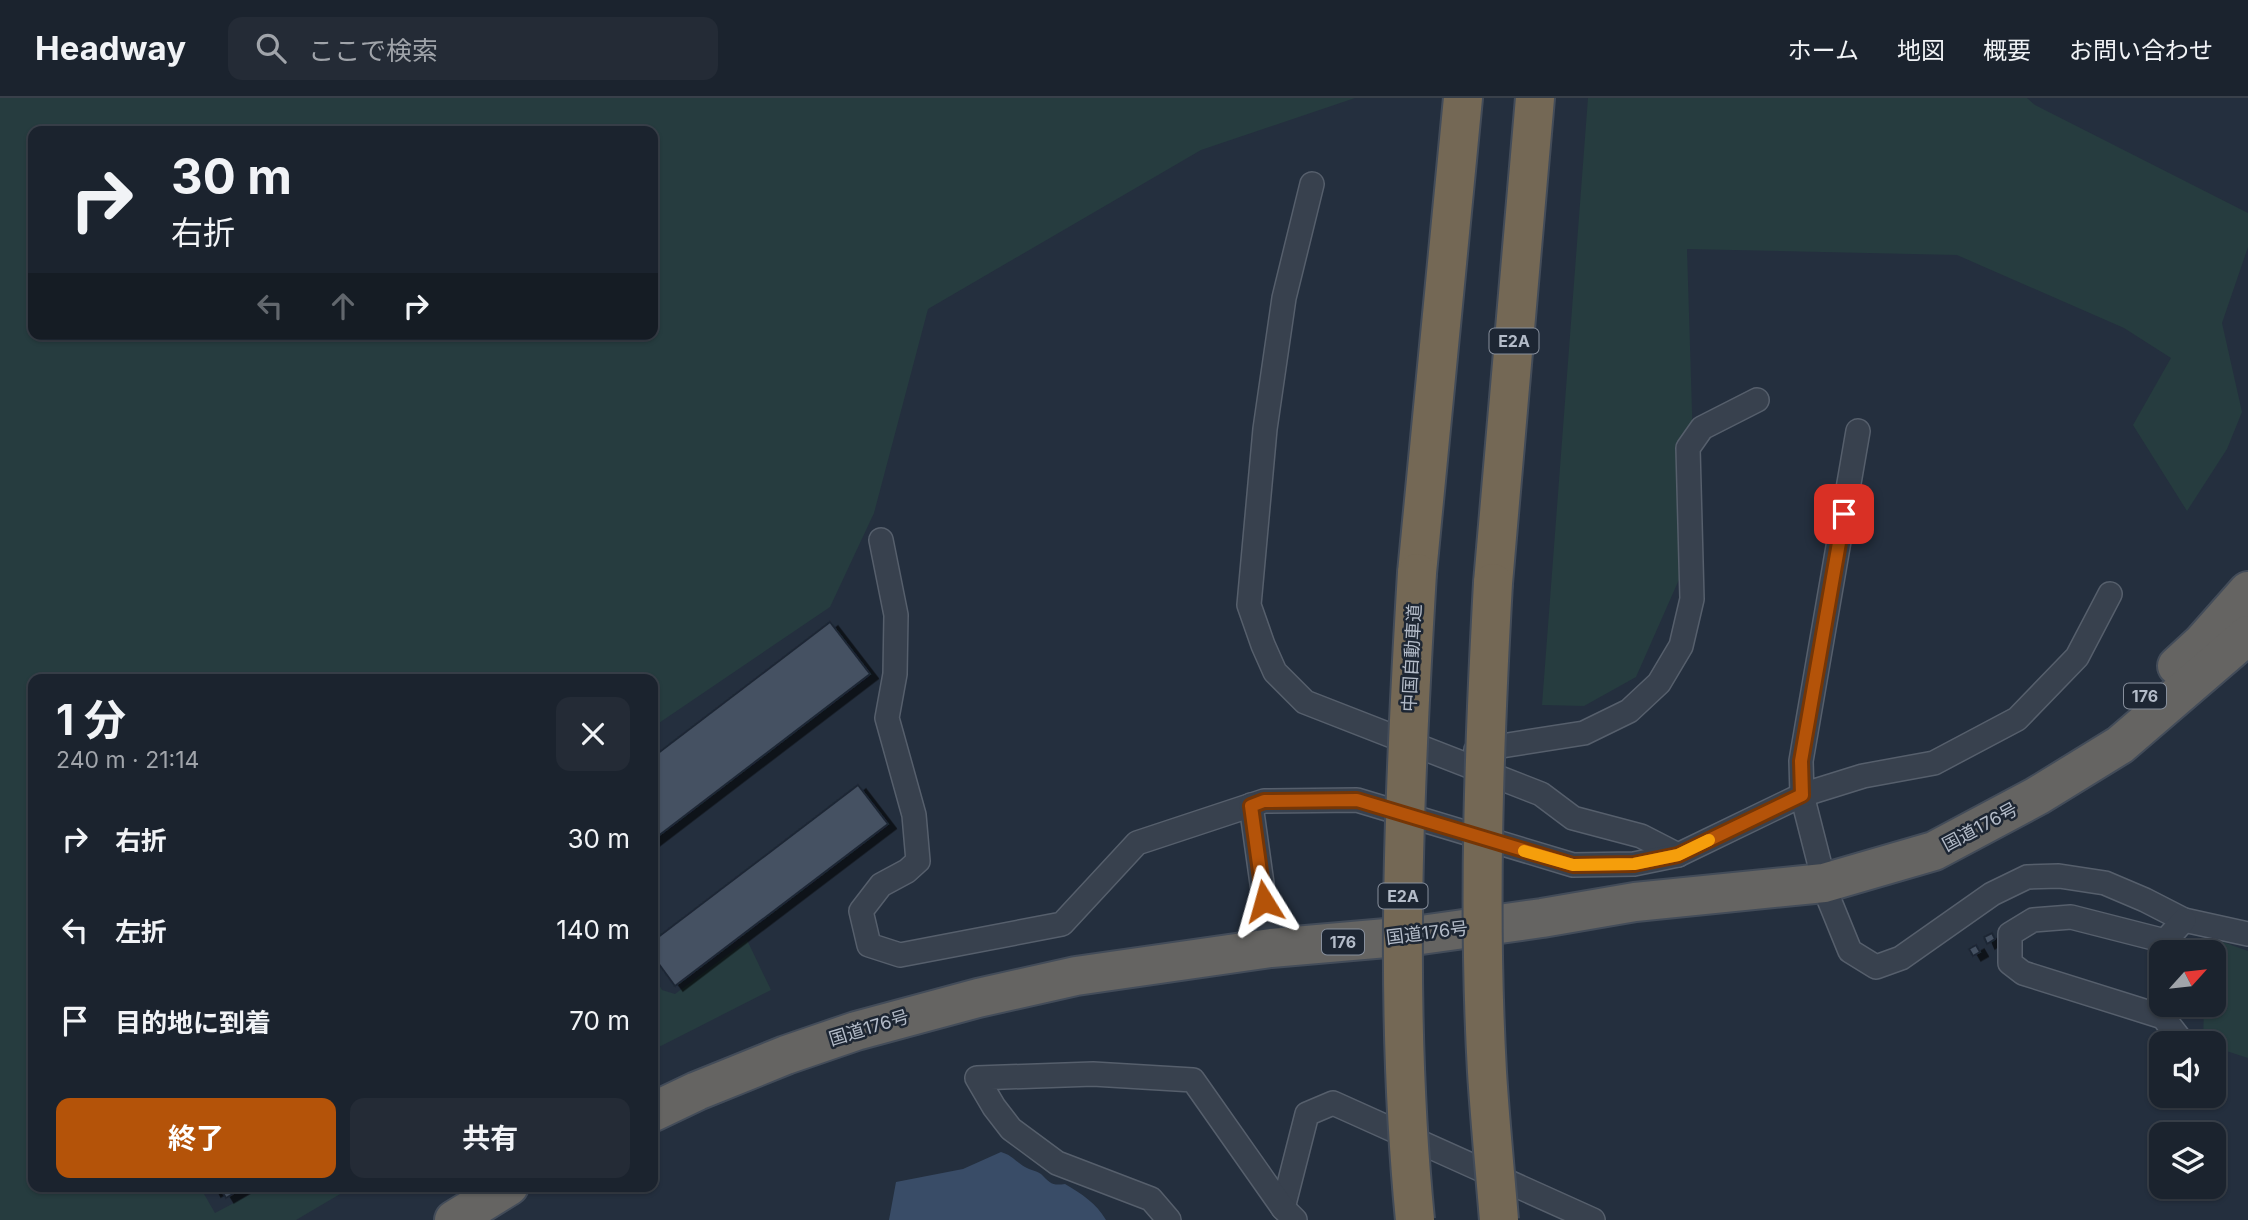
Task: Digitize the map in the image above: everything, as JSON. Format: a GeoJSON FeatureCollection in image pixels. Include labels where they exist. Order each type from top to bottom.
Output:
{"type":"FeatureCollection","features":[{"type":"Feature","properties":{"kind":"highway","name":"中国自動車道"},"geometry":{"type":"LineString","coordinates":[[1415,1220],[1406,1070],[1403,923],[1406,759],[1417,573],[1463,98]]}},
{"type":"Feature","properties":{"kind":"highway","name":"E2A"},"geometry":{"type":"LineString","coordinates":[[1499,1220],[1487,1072],[1483,905],[1484,733],[1493,583],[1535,98]]}},
{"type":"Feature","properties":{"kind":"highway","name":"国道176号"},"geometry":{"type":"LineString","coordinates":[[2037,796],[2202,643],[2248,591]]}},
{"type":"Feature","properties":{"kind":"highway","name":"国道176号"},"geometry":{"type":"LineString","coordinates":[[658,1110],[696,1091],[786,1055],[856,1031],[978,998],[1076,976],[1271,948],[1420,935],[1635,902],[1824,883],[1934,851],[2037,796],[2120,745],[2248,635]]}},
{"type":"Feature","properties":{"kind":"highway"},"geometry":{"type":"LineString","coordinates":[[454,1220],[499,1192]]}},
{"type":"Feature","properties":{"kind":"street"},"geometry":{"type":"LineString","coordinates":[[1312,184],[1284,298],[1265,429],[1249,605],[1275,672],[1305,702],[1541,794],[1573,818],[1642,836],[1678,855]]}},
{"type":"Feature","properties":{"kind":"street"},"geometry":{"type":"LineString","coordinates":[[1442,755],[1584,733],[1629,711],[1659,683],[1681,646],[1692,599],[1688,448],[1702,428],[1757,400]]}},
{"type":"Feature","properties":{"kind":"street"},"geometry":{"type":"LineString","coordinates":[[1858,432],[1801,761],[1802,795],[1824,883],[1850,951],[1876,967],[1901,958],[1992,894],[2027,877],[2059,876],[2105,883],[2184,920],[2248,934]]}},
{"type":"Feature","properties":{"kind":"street"},"geometry":{"type":"LineString","coordinates":[[881,540],[896,615],[895,674],[887,719],[914,815],[918,861],[907,871],[881,885],[861,911],[869,945],[900,955],[1062,924],[1136,843],[1264,801],[1357,800],[1573,865],[1634,864],[1678,855],[1802,795],[1863,776],[1934,763],[2018,719],[2077,657],[2109,594]]}},
{"type":"Feature","properties":{"kind":"street"},"geometry":{"type":"LineString","coordinates":[[1251,806],[1271,948]]}},
{"type":"Feature","properties":{"kind":"street"},"geometry":{"type":"LineString","coordinates":[[2174,1031],[2163,1017],[2023,973],[2010,962],[2010,934],[2034,919],[2071,917],[2165,941],[2184,920]]}},
{"type":"Feature","properties":{"kind":"street"},"geometry":{"type":"LineString","coordinates":[[1169,1220],[1152,1199],[1057,1163],[1011,1129],[977,1078],[1093,1074],[1193,1080],[1289,1214]]}},
{"type":"Feature","properties":{"kind":"street"},"geometry":{"type":"LineString","coordinates":[[1289,1214],[1307,1114],[1333,1103],[1593,1220]]}},
{"type":"Feature","properties":{"kind":"green space"},"geometry":{"type":"Polygon","coordinates":[[[0,98],[1355,98],[1201,150],[928,309],[874,513],[830,607],[658,724],[658,674],[28,674],[28,1192],[203,1192],[215,1213],[255,1192],[344,1192],[296,1220],[0,1220],[0,98]]]}},
{"type":"Feature","properties":{"kind":"green space"},"geometry":{"type":"Polygon","coordinates":[[[1588,98],[2027,98],[2035,105],[2248,213],[2248,247],[2222,323],[2242,412],[2227,449],[2187,511],[2133,425],[2171,358],[2124,328],[1957,255],[1687,249],[1696,541],[1636,677],[1584,706],[1542,705],[1588,98]]]}},
{"type":"Feature","properties":{"kind":"green space"},"geometry":{"type":"Polygon","coordinates":[[[747,940],[771,990],[658,1047],[658,983],[662,990],[675,994],[747,940]]]}},
{"type":"Feature","properties":{"kind":"green space"},"geometry":{"type":"Polygon","coordinates":[[[2226,943],[2248,951],[2248,1058],[2226,1051],[2226,1031],[2203,1031],[2204,1017],[2226,1017],[2226,943]]]}},
{"type":"Feature","properties":{"kind":"water"},"geometry":{"type":"Polygon","coordinates":[[[1001,1152],[1052,1183],[1065,1184],[1077,1191],[1093,1204],[1106,1220],[889,1220],[896,1182],[963,1169],[1001,1152]]]}},
{"type":"Feature","properties":{"kind":"building"},"geometry":{"type":"Polygon","coordinates":[[[830,622],[870,674],[658,836],[658,753],[830,622]]]}},
{"type":"Feature","properties":{"kind":"building"},"geometry":{"type":"Polygon","coordinates":[[[858,785],[888,824],[675,986],[658,963],[658,937],[858,785]]]}},
{"type":"Feature","properties":{"kind":"building"},"geometry":{"type":"Polygon","coordinates":[[[1992,933],[1995,939],[1987,944],[1984,937],[1992,933]]]}},
{"type":"Feature","properties":{"kind":"building"},"geometry":{"type":"Polygon","coordinates":[[[1976,945],[1980,952],[1973,956],[1969,949],[1976,945]]]}},
{"type":"Feature","properties":{"kind":"building"},"geometry":{"type":"Polygon","coordinates":[[[222,1192],[236,1192],[226,1198],[222,1192]]]}},
{"type":"Feature","properties":{"kind":"slow traffic"},"geometry":{"type":"LineString","coordinates":[[1524,851],[1573,865],[1634,864],[1678,855],[1709,840]]}},
{"type":"Feature","properties":{"kind":"route"},"geometry":{"type":"LineString","coordinates":[[1264,901],[1251,806],[1264,801],[1357,800],[1573,865],[1634,864],[1678,855],[1802,795],[1801,761],[1844,514]]}}]}
